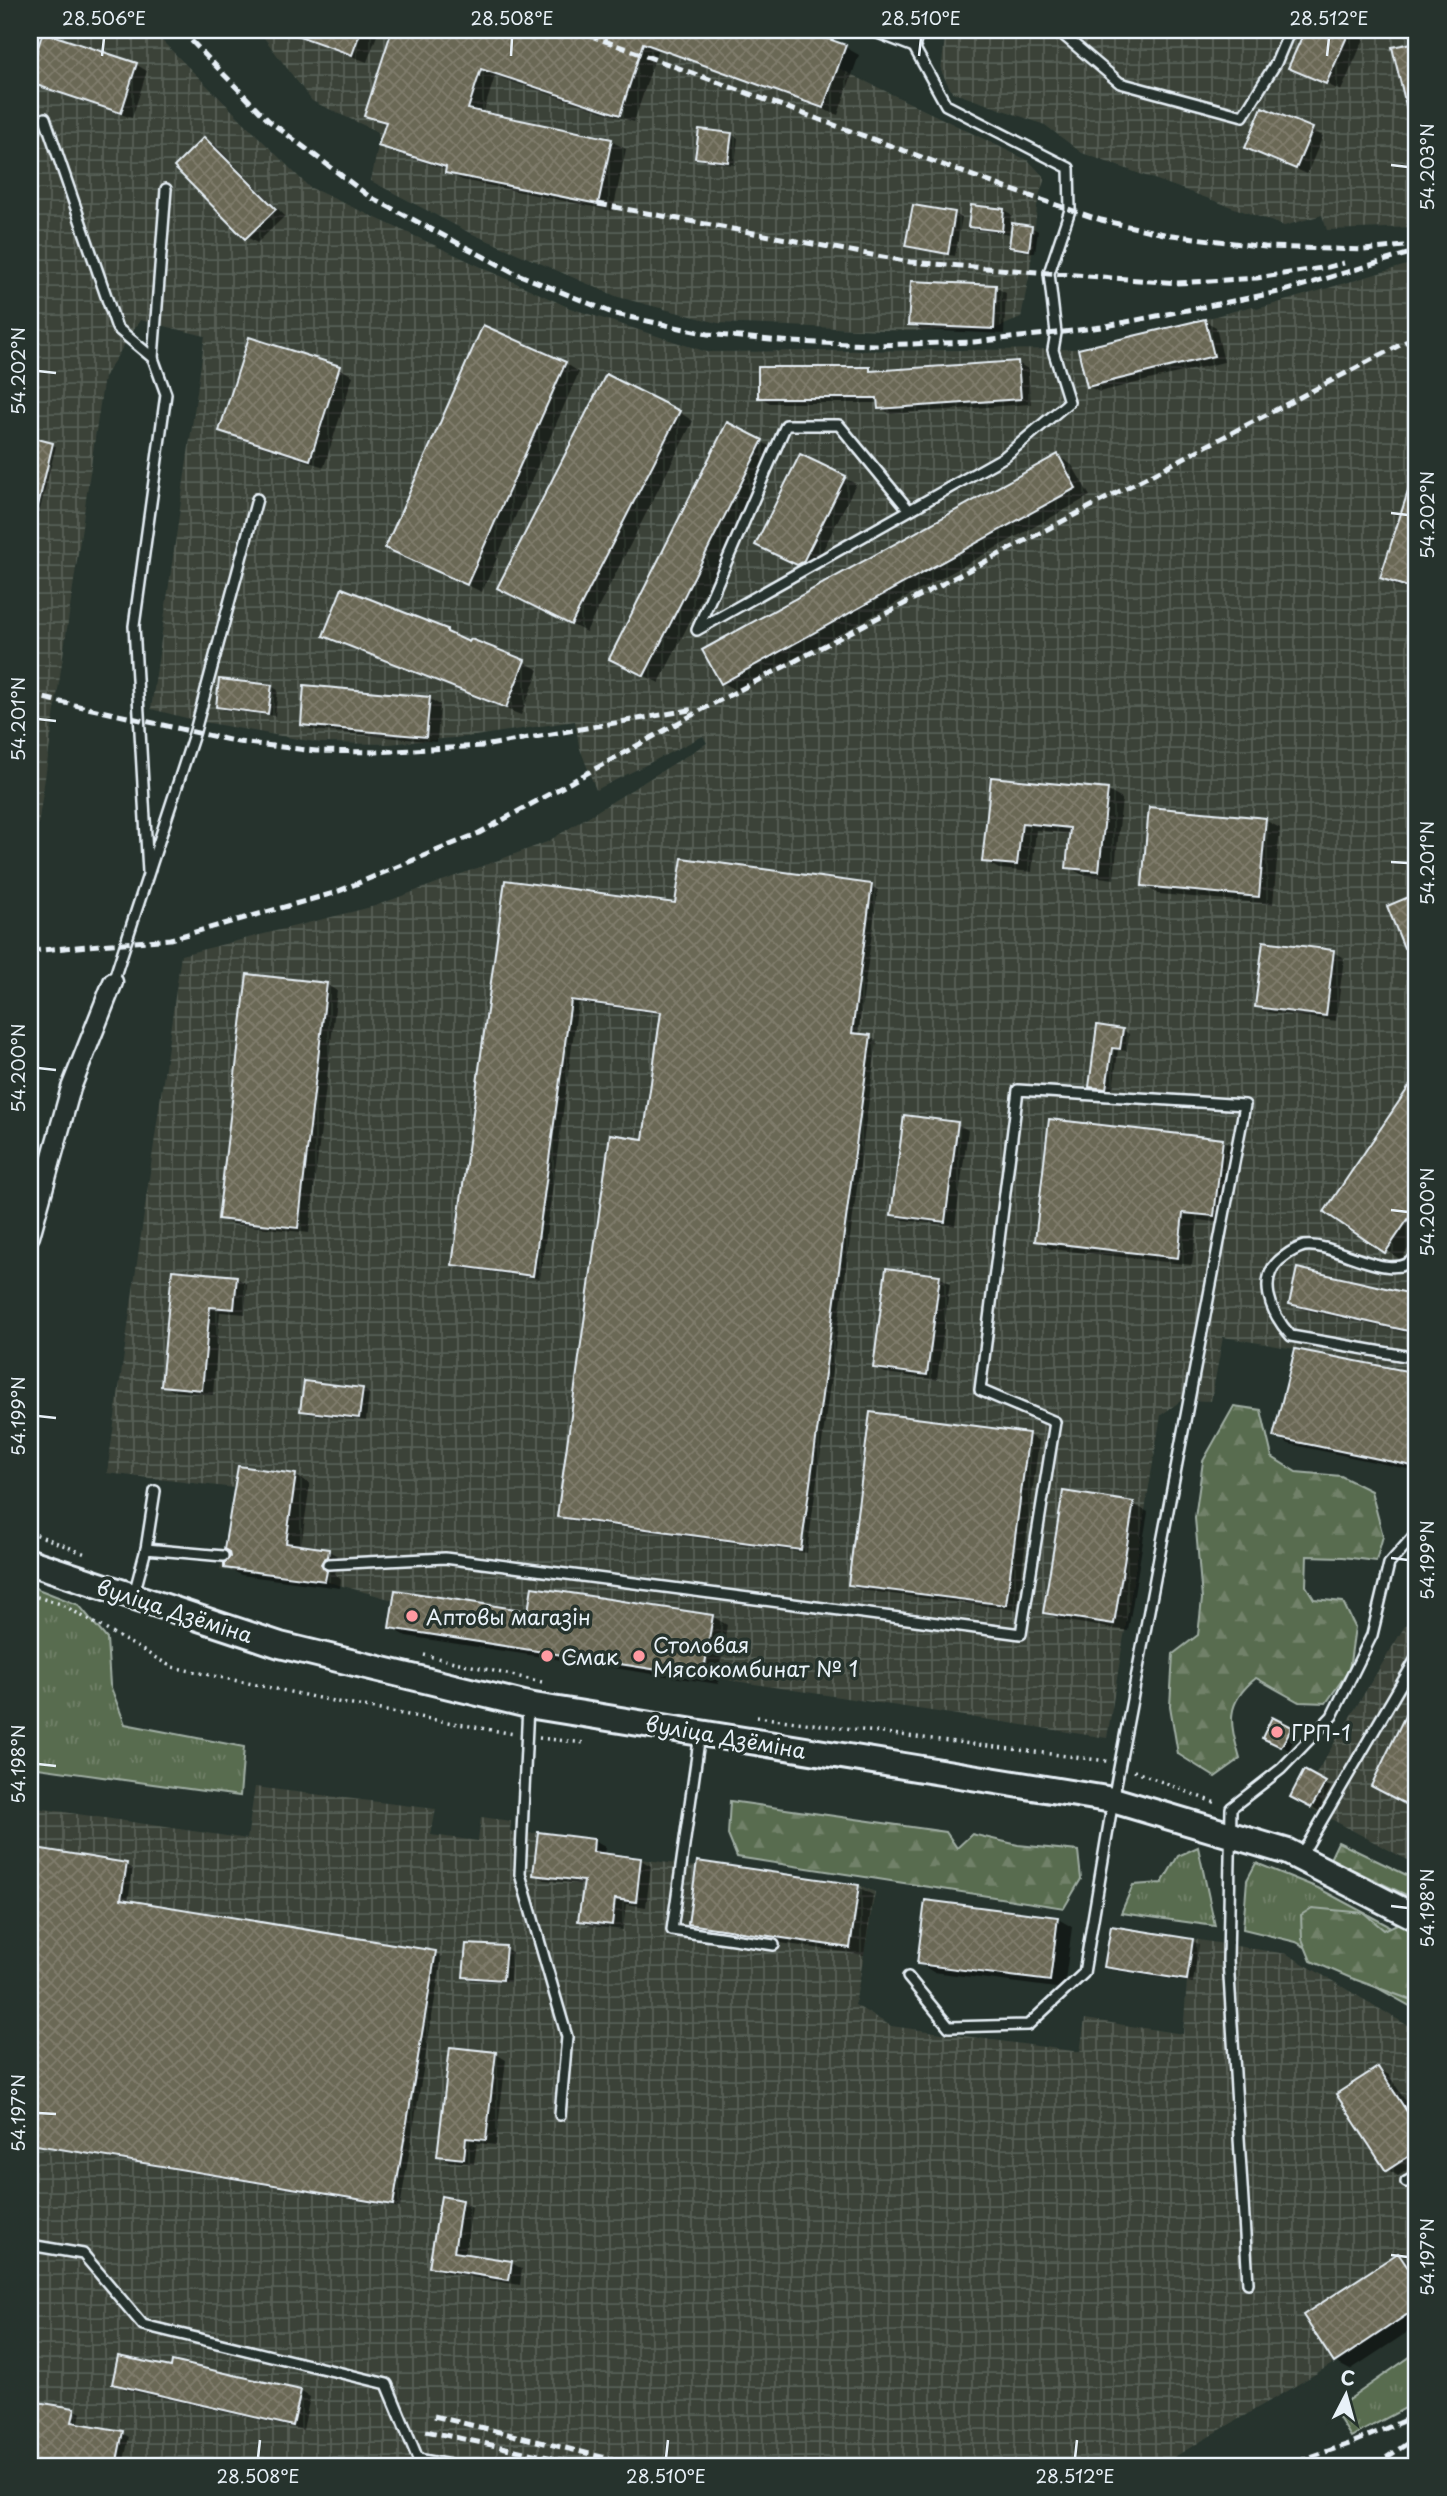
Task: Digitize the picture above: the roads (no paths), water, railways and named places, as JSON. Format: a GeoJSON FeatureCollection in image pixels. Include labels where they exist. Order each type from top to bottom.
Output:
{"type":"FeatureCollection","features":[{"type":"Feature","properties":{"kind":"main road","name":"вуліца Дзёміна"},"geometry":{"type":"LineString","coordinates":[[30,1562],[280,1645],[528,1705],[1113,1800],[1296,1857],[1417,1918]]}},
{"type":"Feature","properties":{"kind":"street"},"geometry":{"type":"LineString","coordinates":[[30,1236],[71,1088],[113,982]]}},
{"type":"Feature","properties":{"kind":"lane"},"geometry":{"type":"LineString","coordinates":[[870,30],[914,47],[946,105],[1069,169],[1070,210],[1049,273],[1056,332],[1053,350],[1069,401],[1004,457],[697,630],[786,425],[839,425],[909,510]]}},
{"type":"Feature","properties":{"kind":"lane"},"geometry":{"type":"LineString","coordinates":[[914,47],[919,30]]}},
{"type":"Feature","properties":{"kind":"lane"},"geometry":{"type":"LineString","coordinates":[[1061,30],[1062,34],[1120,83],[1243,116],[1276,64],[1290,30]]}},
{"type":"Feature","properties":{"kind":"lane"},"geometry":{"type":"LineString","coordinates":[[45,118],[117,328],[153,358]]}},
{"type":"Feature","properties":{"kind":"lane"},"geometry":{"type":"LineString","coordinates":[[148,872],[135,626],[166,394],[153,358],[166,189]]}},
{"type":"Feature","properties":{"kind":"lane"},"geometry":{"type":"LineString","coordinates":[[113,982],[195,731],[257,499]]}},
{"type":"Feature","properties":{"kind":"lane"},"geometry":{"type":"LineString","coordinates":[[327,1564],[445,1558],[1021,1633],[1055,1422],[980,1390],[1018,1090],[1245,1105],[1113,1800],[1084,1973],[1028,2025],[949,2027],[908,1977]]}},
{"type":"Feature","properties":{"kind":"lane"},"geometry":{"type":"LineString","coordinates":[[1417,1255],[1402,1267],[1385,1267],[1323,1248],[1305,1246],[1276,1262],[1268,1280],[1268,1294],[1278,1322],[1291,1336],[1417,1358]]}},
{"type":"Feature","properties":{"kind":"lane"},"geometry":{"type":"LineString","coordinates":[[133,1596],[146,1549],[156,1491]]}},
{"type":"Feature","properties":{"kind":"lane"},"geometry":{"type":"LineString","coordinates":[[1248,2283],[1228,1960],[1231,1808],[1281,1769],[1332,1716],[1373,1635],[1389,1564],[1417,1532]]}},
{"type":"Feature","properties":{"kind":"lane"},"geometry":{"type":"LineString","coordinates":[[146,1549],[223,1556]]}},
{"type":"Feature","properties":{"kind":"lane"},"geometry":{"type":"LineString","coordinates":[[1296,1857],[1308,1844],[1417,1657]]}},
{"type":"Feature","properties":{"kind":"lane"},"geometry":{"type":"LineString","coordinates":[[528,1705],[520,1874],[566,2037],[559,2115]]}},
{"type":"Feature","properties":{"kind":"lane"},"geometry":{"type":"LineString","coordinates":[[700,1732],[672,1930],[774,1945]]}},
{"type":"Feature","properties":{"kind":"lane"},"geometry":{"type":"LineString","coordinates":[[1406,2182],[1417,2176]]}},
{"type":"Feature","properties":{"kind":"lane"},"geometry":{"type":"LineString","coordinates":[[30,2245],[83,2254],[143,2325],[387,2384],[418,2459],[455,2466]]}},
{"type":"Feature","properties":{"kind":"railway"},"geometry":{"type":"LineString","coordinates":[[181,30],[268,120],[370,197],[515,273],[615,314],[708,334],[792,342],[877,345],[974,342],[1056,333],[1101,327],[1284,291],[1417,251]]}},
{"type":"Feature","properties":{"kind":"railway"},"geometry":{"type":"LineString","coordinates":[[575,30],[1006,188],[1101,220],[1164,234],[1265,247],[1364,250],[1414,245]]}},
{"type":"Feature","properties":{"kind":"railway"},"geometry":{"type":"LineString","coordinates":[[598,204],[910,262],[1177,283],[1257,278],[1344,263]]}},
{"type":"Feature","properties":{"kind":"railway"},"geometry":{"type":"LineString","coordinates":[[30,951],[170,939],[334,893],[479,833],[705,708],[1417,336]]}},
{"type":"Feature","properties":{"kind":"railway"},"geometry":{"type":"LineString","coordinates":[[30,695],[238,742],[316,751],[377,752],[483,746],[695,709]]}},
{"type":"Feature","properties":{"kind":"railway"},"geometry":{"type":"LineString","coordinates":[[1283,2466],[1352,2443],[1417,2415]]}},
{"type":"Feature","properties":{"kind":"railway"},"geometry":{"type":"LineString","coordinates":[[434,2416],[639,2466]]}},
{"type":"Feature","properties":{"kind":"railway"},"geometry":{"type":"LineString","coordinates":[[426,2431],[590,2466]]}},
{"type":"Feature","properties":{"kind":"railway"},"geometry":{"type":"LineString","coordinates":[[1374,2466],[1417,2437]]}},
{"type":"Feature","properties":{"kind":"place","name":"Аптовы магазін"},"geometry":{"type":"Point","coordinates":[412,1616]}},
{"type":"Feature","properties":{"kind":"place","name":"Смак"},"geometry":{"type":"Point","coordinates":[547,1656]}},
{"type":"Feature","properties":{"kind":"place","name":"Столовая Мясокомбинат № 1"},"geometry":{"type":"Point","coordinates":[639,1656]}},
{"type":"Feature","properties":{"kind":"place","name":"ГРП-1"},"geometry":{"type":"Point","coordinates":[1277,1732]}}]}
